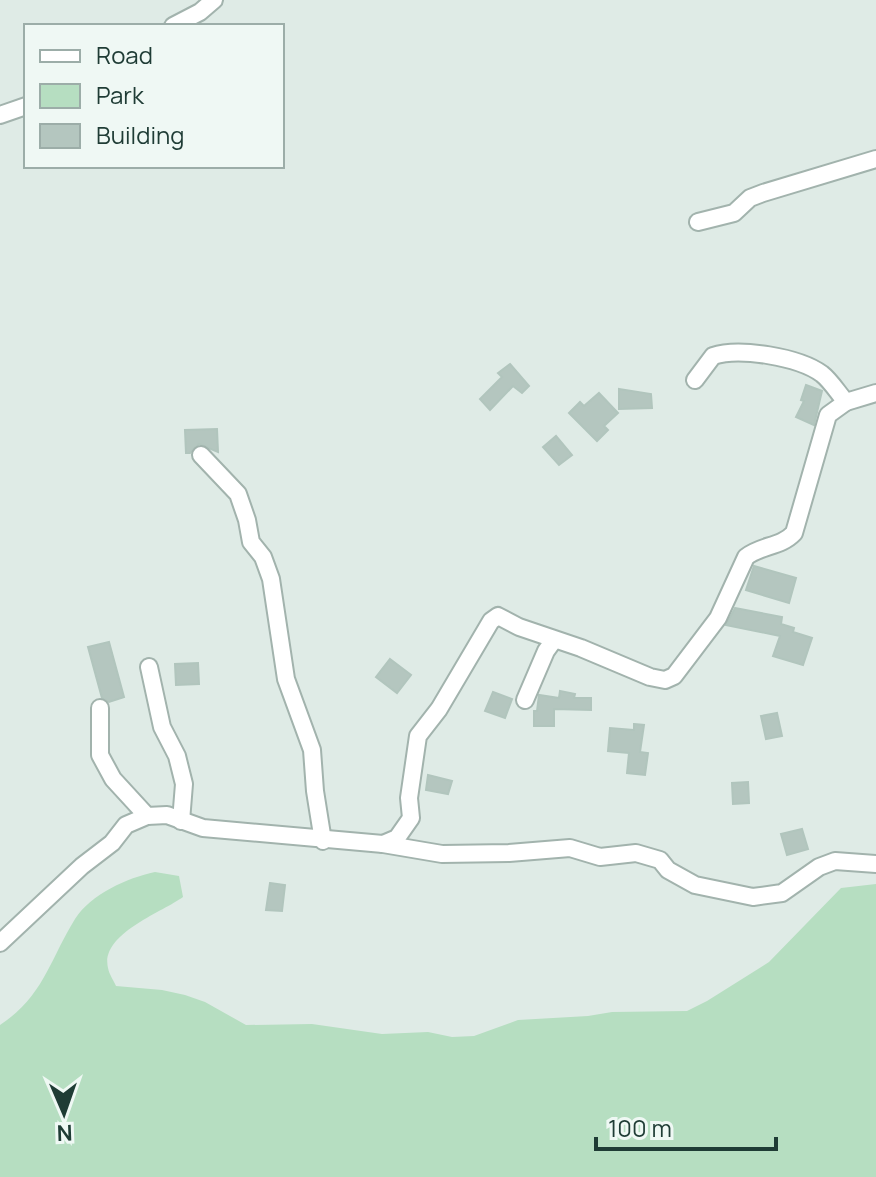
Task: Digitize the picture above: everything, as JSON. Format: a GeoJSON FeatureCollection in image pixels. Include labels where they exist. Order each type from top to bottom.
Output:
{"type":"FeatureCollection","features":[{"type":"Feature","properties":{"kind":"street"},"geometry":{"type":"LineString","coordinates":[[177,24],[200,12],[214,0]]}},
{"type":"Feature","properties":{"kind":"street"},"geometry":{"type":"LineString","coordinates":[[0,115],[24,107]]}},
{"type":"Feature","properties":{"kind":"street"},"geometry":{"type":"LineString","coordinates":[[698,222],[734,213],[750,198],[763,193],[876,159]]}},
{"type":"Feature","properties":{"kind":"street"},"geometry":{"type":"LineString","coordinates":[[695,380],[713,356],[743,353],[786,359],[824,375],[846,402]]}},
{"type":"Feature","properties":{"kind":"street"},"geometry":{"type":"LineString","coordinates":[[383,844],[397,838],[411,818],[409,798],[418,736],[439,709],[491,621],[498,616],[504,618],[519,627],[650,677],[665,680],[674,676],[718,618],[746,557],[754,551],[787,540],[794,533],[828,415],[846,402],[876,393]]}},
{"type":"Feature","properties":{"kind":"street"},"geometry":{"type":"LineString","coordinates":[[201,455],[238,494],[251,542],[263,557],[271,579],[286,679],[312,750],[323,841]]}},
{"type":"Feature","properties":{"kind":"street"},"geometry":{"type":"LineString","coordinates":[[525,700],[546,651],[554,640]]}},
{"type":"Feature","properties":{"kind":"street"},"geometry":{"type":"LineString","coordinates":[[149,667],[162,727],[177,756],[184,784],[181,821]]}},
{"type":"Feature","properties":{"kind":"street"},"geometry":{"type":"LineString","coordinates":[[100,708],[100,755],[113,779],[147,816]]}},
{"type":"Feature","properties":{"kind":"street"},"geometry":{"type":"LineString","coordinates":[[0,943],[82,866],[112,843],[126,825],[147,816],[167,815],[203,828],[383,844],[442,854],[570,848],[600,857],[636,853],[660,860],[668,870],[695,885],[753,897],[782,893],[819,867],[835,861],[876,864]]}},
{"type":"Feature","properties":{"kind":"green space"},"geometry":{"type":"Polygon","coordinates":[[[155,872],[179,876],[183,897],[134,926],[113,945],[108,956],[108,968],[116,986],[185,995],[205,1002],[246,1025],[312,1024],[382,1034],[428,1032],[452,1037],[474,1036],[518,1020],[612,1012],[687,1011],[769,962],[841,888],[876,884],[876,1177],[0,1177],[0,1025],[27,1002],[45,976],[75,919],[90,902],[110,888],[155,872]]]}},
{"type":"Feature","properties":{"kind":"building"},"geometry":{"type":"Polygon","coordinates":[[[510,364],[529,386],[522,393],[513,386],[490,410],[480,399],[502,377],[498,373],[510,364]]]}},
{"type":"Feature","properties":{"kind":"building"},"geometry":{"type":"Polygon","coordinates":[[[806,385],[822,391],[814,425],[796,417],[804,401],[801,400],[806,385]]]}},
{"type":"Feature","properties":{"kind":"building"},"geometry":{"type":"Polygon","coordinates":[[[619,389],[651,394],[652,408],[619,409],[619,389]]]}},
{"type":"Feature","properties":{"kind":"building"},"geometry":{"type":"Polygon","coordinates":[[[599,393],[618,413],[604,426],[608,430],[597,441],[569,413],[580,402],[584,406],[599,393]]]}},
{"type":"Feature","properties":{"kind":"building"},"geometry":{"type":"Polygon","coordinates":[[[217,429],[218,452],[199,444],[186,453],[185,430],[217,429]]]}},
{"type":"Feature","properties":{"kind":"building"},"geometry":{"type":"Polygon","coordinates":[[[556,436],[572,455],[559,465],[543,447],[556,436]]]}},
{"type":"Feature","properties":{"kind":"building"},"geometry":{"type":"Polygon","coordinates":[[[754,566],[796,578],[789,603],[746,590],[754,566]]]}},
{"type":"Feature","properties":{"kind":"building"},"geometry":{"type":"Polygon","coordinates":[[[735,608],[782,617],[781,624],[812,638],[803,665],[773,656],[780,636],[726,625],[735,608]]]}},
{"type":"Feature","properties":{"kind":"building"},"geometry":{"type":"Polygon","coordinates":[[[109,642],[124,697],[109,702],[102,698],[88,647],[109,642]]]}},
{"type":"Feature","properties":{"kind":"building"},"geometry":{"type":"Polygon","coordinates":[[[390,659],[411,675],[397,693],[376,677],[390,659]]]}},
{"type":"Feature","properties":{"kind":"building"},"geometry":{"type":"Polygon","coordinates":[[[198,663],[199,684],[176,685],[175,664],[198,663]]]}},
{"type":"Feature","properties":{"kind":"building"},"geometry":{"type":"Polygon","coordinates":[[[560,691],[575,694],[574,698],[591,698],[591,710],[554,709],[554,726],[534,726],[539,695],[559,698],[560,691]]]}},
{"type":"Feature","properties":{"kind":"building"},"geometry":{"type":"Polygon","coordinates":[[[493,692],[512,699],[505,718],[485,711],[493,692]]]}},
{"type":"Feature","properties":{"kind":"building"},"geometry":{"type":"Polygon","coordinates":[[[777,713],[782,736],[766,739],[761,716],[777,713]]]}},
{"type":"Feature","properties":{"kind":"building"},"geometry":{"type":"Polygon","coordinates":[[[634,724],[644,725],[640,752],[648,753],[645,775],[627,773],[629,753],[608,751],[610,728],[634,730],[634,724]]]}},
{"type":"Feature","properties":{"kind":"building"},"geometry":{"type":"Polygon","coordinates":[[[428,775],[452,781],[448,794],[426,790],[428,775]]]}},
{"type":"Feature","properties":{"kind":"building"},"geometry":{"type":"Polygon","coordinates":[[[748,782],[749,803],[733,804],[732,783],[748,782]]]}},
{"type":"Feature","properties":{"kind":"building"},"geometry":{"type":"Polygon","coordinates":[[[802,829],[808,849],[787,855],[781,834],[802,829]]]}},
{"type":"Feature","properties":{"kind":"building"},"geometry":{"type":"Polygon","coordinates":[[[270,883],[285,885],[282,911],[266,910],[270,883]]]}}]}
